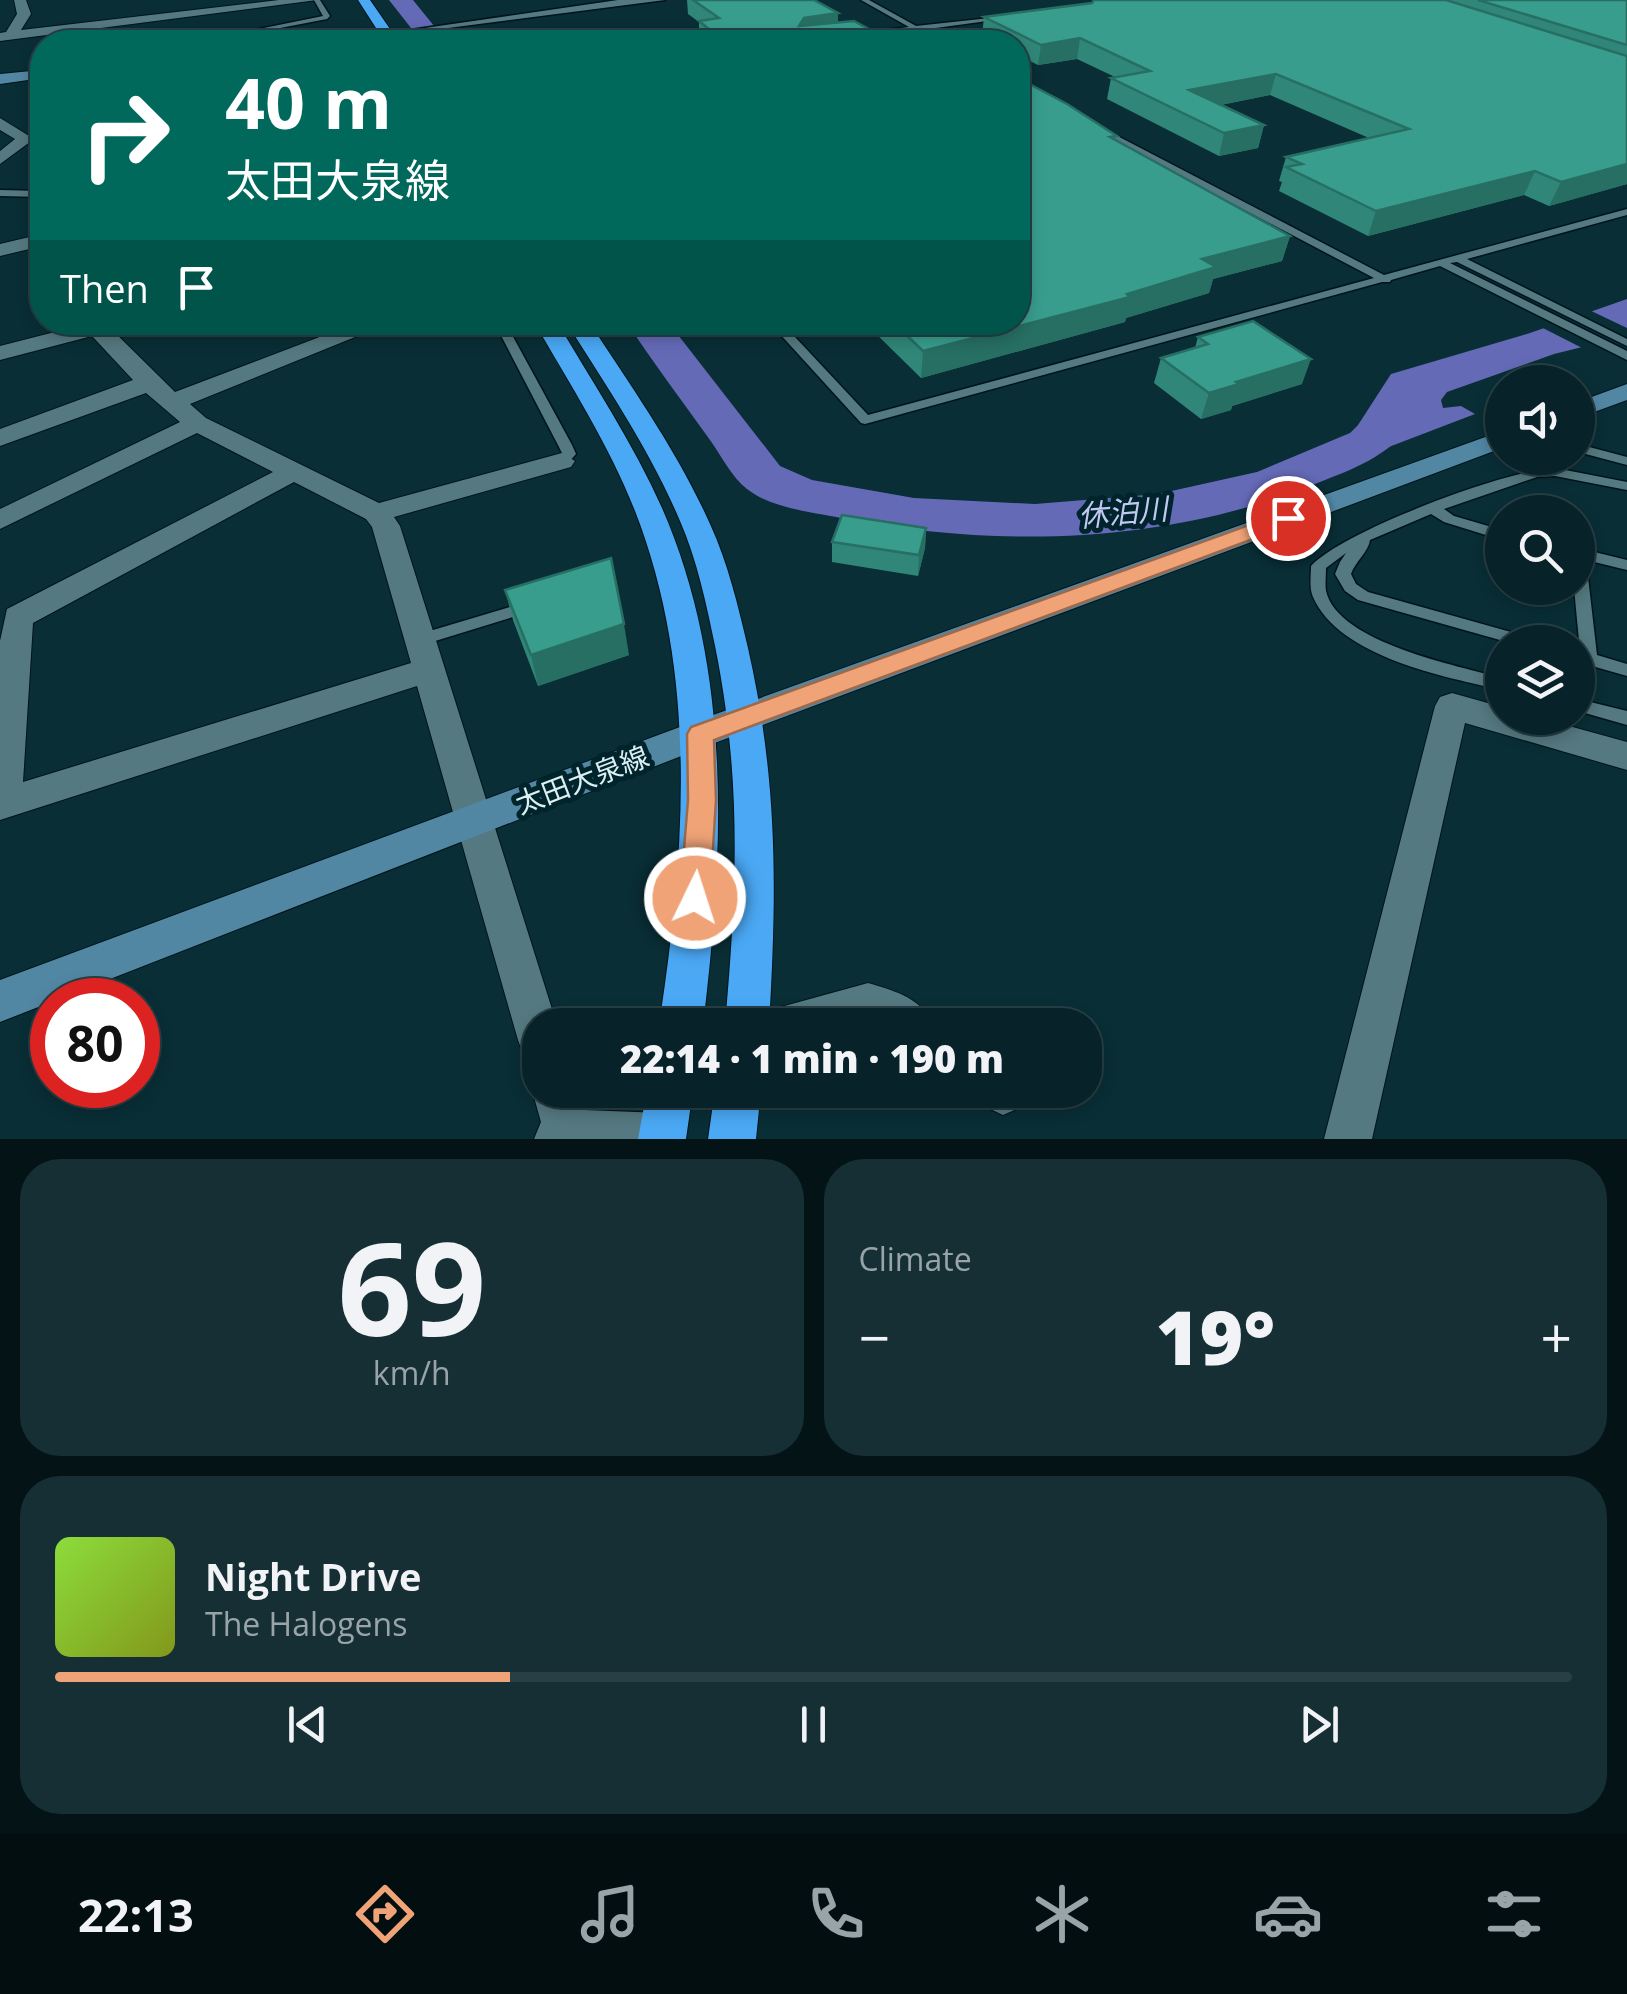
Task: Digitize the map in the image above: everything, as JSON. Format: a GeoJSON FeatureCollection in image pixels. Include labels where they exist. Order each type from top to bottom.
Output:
{"type":"FeatureCollection","features":[{"type":"Feature","properties":{"kind":"highway"},"geometry":{"type":"LineString","coordinates":[[346,0],[363,30]]}},
{"type":"Feature","properties":{"kind":"highway"},"geometry":{"type":"LineString","coordinates":[[364,0],[384,30]]}},
{"type":"Feature","properties":{"kind":"highway"},"geometry":{"type":"LineString","coordinates":[[553,335],[631,471],[659,537],[684,629],[700,734],[702,800],[690,964],[683,1008]]}},
{"type":"Feature","properties":{"kind":"highway"},"geometry":{"type":"LineString","coordinates":[[585,335],[650,434],[697,527],[718,590],[747,718],[755,829],[748,1008]]}},
{"type":"Feature","properties":{"kind":"highway"},"geometry":{"type":"LineString","coordinates":[[662,1138],[667,1108]]}},
{"type":"Feature","properties":{"kind":"highway"},"geometry":{"type":"LineString","coordinates":[[732,1139],[736,1108]]}},
{"type":"Feature","properties":{"kind":"main road"},"geometry":{"type":"LineString","coordinates":[[0,79],[30,75]]}},
{"type":"Feature","properties":{"kind":"main road"},"geometry":{"type":"LineString","coordinates":[[1595,403],[1627,391]]}},
{"type":"Feature","properties":{"kind":"main road","name":"太田大泉線"},"geometry":{"type":"LineString","coordinates":[[0,1001],[700,734],[1485,444]]}},
{"type":"Feature","properties":{"kind":"street"},"geometry":{"type":"LineString","coordinates":[[6,36],[24,14],[20,0]]}},
{"type":"Feature","properties":{"kind":"street"},"geometry":{"type":"LineString","coordinates":[[139,0],[140,20]]}},
{"type":"Feature","properties":{"kind":"street"},"geometry":{"type":"LineString","coordinates":[[62,30],[82,20],[140,20],[196,7],[314,0]]}},
{"type":"Feature","properties":{"kind":"street"},"geometry":{"type":"LineString","coordinates":[[238,30],[266,20],[261,3]]}},
{"type":"Feature","properties":{"kind":"street"},"geometry":{"type":"LineString","coordinates":[[0,123],[26,139],[3,157]]}},
{"type":"Feature","properties":{"kind":"street"},"geometry":{"type":"LineString","coordinates":[[3,157],[30,157]]}},
{"type":"Feature","properties":{"kind":"street"},"geometry":{"type":"LineString","coordinates":[[0,250],[30,243]]}},
{"type":"Feature","properties":{"kind":"street"},"geometry":{"type":"LineString","coordinates":[[0,353],[61,335]]}},
{"type":"Feature","properties":{"kind":"street"},"geometry":{"type":"LineString","coordinates":[[101,335],[159,393],[197,424],[376,513],[386,526],[531,1008]]}},
{"type":"Feature","properties":{"kind":"street"},"geometry":{"type":"LineString","coordinates":[[0,438],[340,335]]}},
{"type":"Feature","properties":{"kind":"street"},"geometry":{"type":"LineString","coordinates":[[0,520],[197,424]]}},
{"type":"Feature","properties":{"kind":"street"},"geometry":{"type":"LineString","coordinates":[[376,513],[562,461]]}},
{"type":"Feature","properties":{"kind":"street"},"geometry":{"type":"LineString","coordinates":[[292,472],[9,614],[2,805],[423,655]]}},
{"type":"Feature","properties":{"kind":"street"},"geometry":{"type":"LineString","coordinates":[[1348,1139],[1452,706],[1627,756]]}},
{"type":"Feature","properties":{"kind":"street"},"geometry":{"type":"LineString","coordinates":[[852,1008],[868,1004],[882,1008]]}},
{"type":"Feature","properties":{"kind":"street"},"geometry":{"type":"LineString","coordinates":[[560,1121],[662,1138]]}},
{"type":"Feature","properties":{"kind":"lane"},"geometry":{"type":"LineString","coordinates":[[253,30],[327,16],[314,0]]}},
{"type":"Feature","properties":{"kind":"lane"},"geometry":{"type":"LineString","coordinates":[[414,30],[632,0]]}},
{"type":"Feature","properties":{"kind":"lane"},"geometry":{"type":"LineString","coordinates":[[452,25],[662,0]]}},
{"type":"Feature","properties":{"kind":"lane"},"geometry":{"type":"LineString","coordinates":[[864,0],[916,29]]}},
{"type":"Feature","properties":{"kind":"lane"},"geometry":{"type":"LineString","coordinates":[[906,30],[1008,18]]}},
{"type":"Feature","properties":{"kind":"lane"},"geometry":{"type":"LineString","coordinates":[[1088,124],[1386,280]]}},
{"type":"Feature","properties":{"kind":"lane"},"geometry":{"type":"LineString","coordinates":[[0,193],[30,194]]}},
{"type":"Feature","properties":{"kind":"lane"},"geometry":{"type":"LineString","coordinates":[[786,335],[866,420],[1627,212]]}},
{"type":"Feature","properties":{"kind":"lane"},"geometry":{"type":"LineString","coordinates":[[1460,259],[1627,343]]}},
{"type":"Feature","properties":{"kind":"lane"},"geometry":{"type":"LineString","coordinates":[[1443,264],[1627,356]]}},
{"type":"Feature","properties":{"kind":"lane"},"geometry":{"type":"LineString","coordinates":[[506,335],[565,444],[569,454],[562,461]]}},
{"type":"Feature","properties":{"kind":"lane"},"geometry":{"type":"LineString","coordinates":[[1595,453],[1627,461]]}},
{"type":"Feature","properties":{"kind":"lane"},"geometry":{"type":"LineString","coordinates":[[1485,679],[1365,642],[1337,621],[1318,588],[1318,566],[1331,555],[1366,539],[1535,472],[1555,472],[1627,486]]}},
{"type":"Feature","properties":{"kind":"lane"},"geometry":{"type":"LineString","coordinates":[[1435,510],[1449,519],[1485,530]]}},
{"type":"Feature","properties":{"kind":"lane"},"geometry":{"type":"LineString","coordinates":[[1366,539],[1347,562],[1343,574],[1350,587],[1363,596],[1485,630]]}},
{"type":"Feature","properties":{"kind":"lane"},"geometry":{"type":"LineString","coordinates":[[1595,557],[1627,565]]}},
{"type":"Feature","properties":{"kind":"lane"},"geometry":{"type":"LineString","coordinates":[[423,655],[546,601]]}},
{"type":"Feature","properties":{"kind":"lane"},"geometry":{"type":"LineString","coordinates":[[1595,661],[1627,670]]}},
{"type":"Feature","properties":{"kind":"lane"},"geometry":{"type":"LineString","coordinates":[[1595,709],[1627,718]]}},
{"type":"Feature","properties":{"kind":"water"},"geometry":{"type":"Polygon","coordinates":[[[1627,299],[1627,336],[1523,365],[1485,365],[1485,379],[1447,392],[1441,400],[1443,408],[1461,406],[1475,414],[1360,458],[1338,456],[1391,374],[1530,333],[1627,299]]]}},
{"type":"Feature","properties":{"kind":"pier"},"geometry":{"type":"Polygon","coordinates":[[[1585,308],[1627,328],[1627,342],[1590,352],[1537,325],[1585,308]]]}},
{"type":"Feature","properties":{"kind":"building"},"geometry":{"type":"Polygon","coordinates":[[[693,0],[814,0],[838,13],[804,18],[799,26],[854,21],[871,30],[710,30],[699,21],[719,18],[693,0]]]}},
{"type":"Feature","properties":{"kind":"building"},"geometry":{"type":"Polygon","coordinates":[[[1446,0],[1627,56],[1627,164],[1561,182],[1535,171],[1376,211],[1286,167],[1302,164],[1286,157],[1409,129],[1276,74],[1189,90],[1264,125],[1224,133],[1111,78],[1150,71],[1080,38],[1041,45],[1030,40],[1030,30],[1010,30],[984,17],[1092,3],[1446,0]]]}},
{"type":"Feature","properties":{"kind":"building"},"geometry":{"type":"Polygon","coordinates":[[[1478,0],[1627,0],[1627,45],[1478,0]]]}},
{"type":"Feature","properties":{"kind":"building"},"geometry":{"type":"Polygon","coordinates":[[[1030,84],[1117,136],[1110,137],[1290,236],[1202,259],[1216,267],[1127,294],[1130,297],[1030,323],[1030,84]]]}},
{"type":"Feature","properties":{"kind":"building"},"geometry":{"type":"Polygon","coordinates":[[[1253,321],[1311,359],[1209,393],[1161,358],[1208,344],[1198,337],[1253,321]]]}},
{"type":"Feature","properties":{"kind":"building"},"geometry":{"type":"Polygon","coordinates":[[[906,335],[984,335],[923,351],[906,335]]]}},
{"type":"Feature","properties":{"kind":"building"},"geometry":{"type":"Polygon","coordinates":[[[842,515],[926,528],[919,555],[832,542],[842,515]]]}},
{"type":"Feature","properties":{"kind":"building"},"geometry":{"type":"Polygon","coordinates":[[[611,558],[624,624],[531,655],[505,590],[611,558]]]}},
{"type":"Feature","properties":{"kind":"waterway","name":"休泊川"},"geometry":{"type":"LineString","coordinates":[[401,0],[425,30]]}},
{"type":"Feature","properties":{"kind":"waterway","name":"休泊川"},"geometry":{"type":"LineString","coordinates":[[656,335],[762,477],[808,495],[914,514],[1035,521],[1096,518],[1217,499],[1275,482],[1358,448],[1382,432],[1395,415]]}},
{"type":"Feature","properties":{"kind":"route"},"geometry":{"type":"LineString","coordinates":[[695,898],[702,800],[700,734],[1288,518]]}}]}
